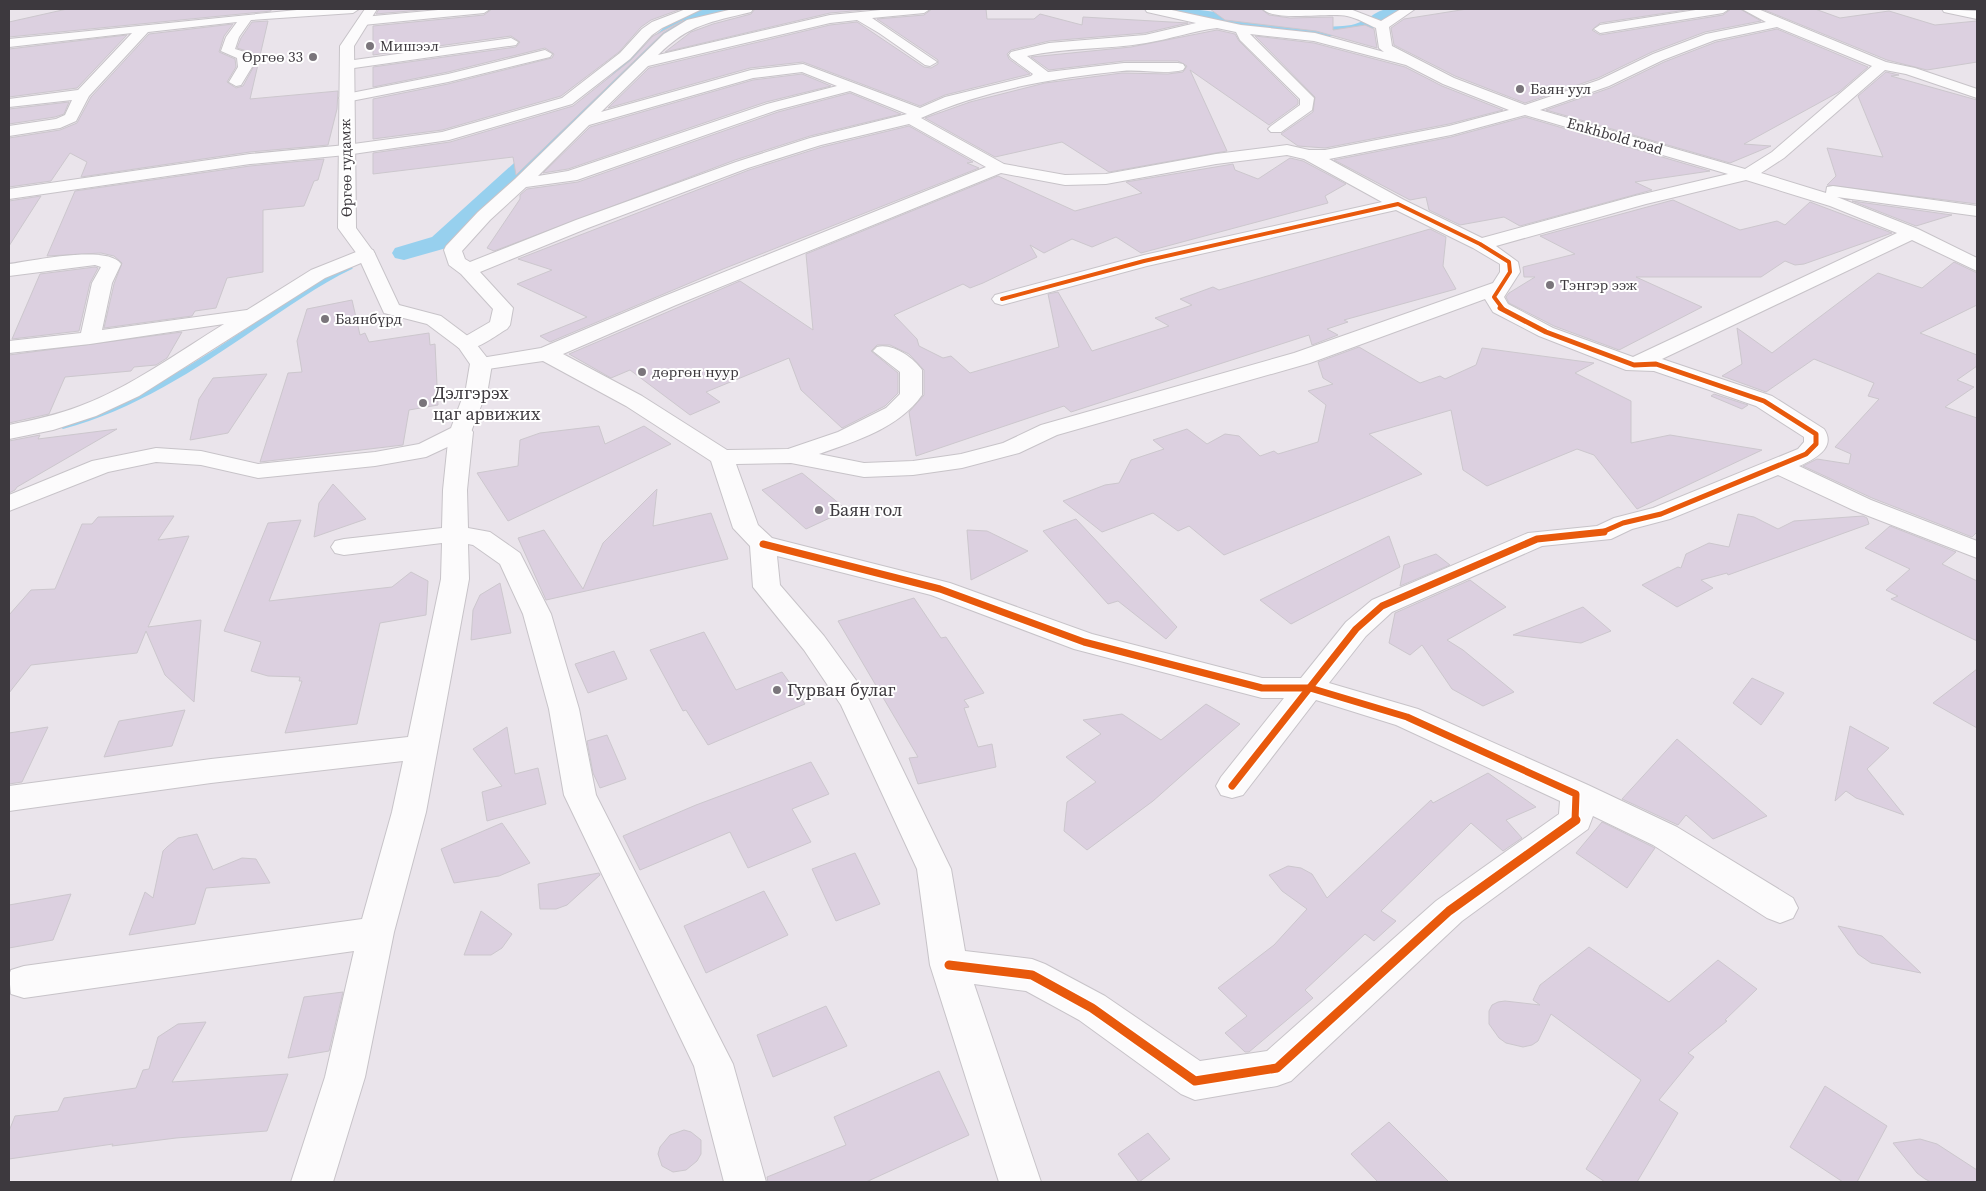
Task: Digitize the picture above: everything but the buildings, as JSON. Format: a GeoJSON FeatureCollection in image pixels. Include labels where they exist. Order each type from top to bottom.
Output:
{"type":"FeatureCollection","features":[{"type":"Feature","properties":{"kind":"street"},"geometry":{"type":"LineString","coordinates":[[9,43],[247,17],[484,9]]}},
{"type":"Feature","properties":{"kind":"street"},"geometry":{"type":"LineString","coordinates":[[9,194],[250,159],[346,150],[443,137],[567,101],[625,56],[647,32],[657,25],[696,9]]}},
{"type":"Feature","properties":{"kind":"street"},"geometry":{"type":"LineString","coordinates":[[466,344],[500,326],[503,308],[468,270],[456,261],[453,250],[484,216],[521,183],[680,28],[715,15],[747,9]]}},
{"type":"Feature","properties":{"kind":"street"},"geometry":{"type":"LineString","coordinates":[[642,63],[784,28],[857,15],[924,9]]}},
{"type":"Feature","properties":{"kind":"street"},"geometry":{"type":"LineString","coordinates":[[1151,9],[1222,23],[1241,29],[1315,37],[1413,65]]}},
{"type":"Feature","properties":{"kind":"street"},"geometry":{"type":"LineString","coordinates":[[1269,9],[1296,12],[1348,12],[1367,9]]}},
{"type":"Feature","properties":{"kind":"street"},"geometry":{"type":"LineString","coordinates":[[1348,12],[1382,26],[1409,9]]}},
{"type":"Feature","properties":{"kind":"street"},"geometry":{"type":"LineString","coordinates":[[1600,29],[1723,9]]}},
{"type":"Feature","properties":{"kind":"street"},"geometry":{"type":"LineString","coordinates":[[1748,9],[1882,65],[1910,71],[1977,94]]}},
{"type":"Feature","properties":{"kind":"street"},"geometry":{"type":"LineString","coordinates":[[1948,9],[1977,15]]}},
{"type":"Feature","properties":{"kind":"street","name":"Өргөө гудамж"},"geometry":{"type":"LineString","coordinates":[[362,13],[347,46],[347,228],[366,254],[391,310],[434,320],[466,344],[481,364]]}},
{"type":"Feature","properties":{"kind":"street"},"geometry":{"type":"LineString","coordinates":[[9,34],[138,18],[198,14],[217,20]]}},
{"type":"Feature","properties":{"kind":"street"},"geometry":{"type":"LineString","coordinates":[[857,15],[884,30],[930,62]]}},
{"type":"Feature","properties":{"kind":"street"},"geometry":{"type":"LineString","coordinates":[[236,82],[245,67],[243,56],[228,51],[232,38],[247,17]]}},
{"type":"Feature","properties":{"kind":"street"},"geometry":{"type":"LineString","coordinates":[[1037,78],[1041,73],[1016,55],[1049,47],[1145,39],[1187,28],[1222,23]]}},
{"type":"Feature","properties":{"kind":"street"},"geometry":{"type":"LineString","coordinates":[[582,122],[651,104],[751,74],[803,68],[850,86],[914,116],[999,168],[1065,180],[1106,179],[1216,159],[1288,150],[1309,155],[1325,155],[1451,130],[1525,110],[1604,83],[1658,57],[1710,37],[1778,23]]}},
{"type":"Feature","properties":{"kind":"street","name":"Enkhbold road"},"geometry":{"type":"LineString","coordinates":[[1382,26],[1386,48],[1413,65],[1525,110],[1836,202],[1912,233],[1977,265]]}},
{"type":"Feature","properties":{"kind":"street"},"geometry":{"type":"LineString","coordinates":[[9,131],[60,123],[71,118],[82,94],[143,29]]}},
{"type":"Feature","properties":{"kind":"street"},"geometry":{"type":"LineString","coordinates":[[1241,29],[1244,37],[1307,98],[1307,107],[1276,129]]}},
{"type":"Feature","properties":{"kind":"street"},"geometry":{"type":"LineString","coordinates":[[347,65],[510,42]]}},
{"type":"Feature","properties":{"kind":"street"},"geometry":{"type":"LineString","coordinates":[[346,98],[448,78],[545,54]]}},
{"type":"Feature","properties":{"kind":"street"},"geometry":{"type":"LineString","coordinates":[[1480,244],[1541,229],[1641,200],[1746,175],[1778,155],[1882,65]]}},
{"type":"Feature","properties":{"kind":"street"},"geometry":{"type":"LineString","coordinates":[[468,270],[582,224],[742,165],[816,141],[914,116],[950,100],[1037,78],[1124,68],[1178,67]]}},
{"type":"Feature","properties":{"kind":"street"},"geometry":{"type":"LineString","coordinates":[[521,183],[571,176],[772,107],[832,93],[850,86]]}},
{"type":"Feature","properties":{"kind":"street"},"geometry":{"type":"LineString","coordinates":[[9,103],[82,94]]}},
{"type":"Feature","properties":{"kind":"street"},"geometry":{"type":"LineString","coordinates":[[1232,786],[1356,629],[1382,606],[1537,539],[1602,533],[1623,523],[1661,514],[1780,466],[1806,454],[1816,444],[1816,434],[1764,401],[1656,364],[1634,364],[1546,332],[1500,308],[1494,297],[1510,272],[1509,262],[1480,244],[1398,204],[1309,155]]}},
{"type":"Feature","properties":{"kind":"street"},"geometry":{"type":"LineString","coordinates":[[312,1182],[345,1077],[376,932],[409,812],[455,579],[455,490],[462,432],[477,388],[481,364],[546,354],[669,301],[999,168]]}},
{"type":"Feature","properties":{"kind":"street"},"geometry":{"type":"LineString","coordinates":[[1768,182],[1977,211]]}},
{"type":"Feature","properties":{"kind":"street"},"geometry":{"type":"LineString","coordinates":[[1002,299],[1144,262],[1398,204]]}},
{"type":"Feature","properties":{"kind":"street"},"geometry":{"type":"LineString","coordinates":[[1634,364],[1912,233]]}},
{"type":"Feature","properties":{"kind":"street"},"geometry":{"type":"LineString","coordinates":[[9,432],[45,425],[88,411],[131,392],[318,274],[366,254]]}},
{"type":"Feature","properties":{"kind":"street"},"geometry":{"type":"LineString","coordinates":[[9,270],[96,259],[112,264],[102,283],[90,338]]}},
{"type":"Feature","properties":{"kind":"street"},"geometry":{"type":"LineString","coordinates":[[546,354],[634,402],[722,457],[791,456],[864,470],[913,468],[962,462],[1011,448],[1049,430],[1302,358],[1500,287]]}},
{"type":"Feature","properties":{"kind":"street"},"geometry":{"type":"LineString","coordinates":[[9,348],[254,314]]}},
{"type":"Feature","properties":{"kind":"street"},"geometry":{"type":"LineString","coordinates":[[791,456],[846,437],[894,413],[911,395],[911,370],[884,351]]}},
{"type":"Feature","properties":{"kind":"street"},"geometry":{"type":"LineString","coordinates":[[9,504],[101,466],[156,455],[201,458],[258,470],[376,459],[426,450],[462,432]]}},
{"type":"Feature","properties":{"kind":"street"},"geometry":{"type":"LineString","coordinates":[[722,457],[746,528],[763,544],[940,589],[1084,642],[1262,688],[1310,688],[1407,717],[1665,836],[1780,908]]}},
{"type":"Feature","properties":{"kind":"street"},"geometry":{"type":"LineString","coordinates":[[1780,466],[1862,505],[1977,550]]}},
{"type":"Feature","properties":{"kind":"street"},"geometry":{"type":"LineString","coordinates":[[344,547],[455,534],[481,538],[511,559],[537,614],[564,709],[580,795],[713,1064],[745,1182]]}},
{"type":"Feature","properties":{"kind":"street"},"geometry":{"type":"LineString","coordinates":[[763,544],[767,587],[814,643],[854,702],[934,869],[949,964],[1020,1182]]}},
{"type":"Feature","properties":{"kind":"street"},"geometry":{"type":"LineString","coordinates":[[9,798],[211,771],[422,747]]}},
{"type":"Feature","properties":{"kind":"street"},"geometry":{"type":"LineString","coordinates":[[949,964],[1032,974],[1092,1008],[1195,1081],[1277,1068],[1449,911],[1576,820],[1576,794]]}},
{"type":"Feature","properties":{"kind":"street"},"geometry":{"type":"LineString","coordinates":[[24,982],[376,932]]}},
{"type":"Feature","properties":{"kind":"waterway"},"geometry":{"type":"LineString","coordinates":[[404,253],[441,242],[675,27],[691,17],[725,9]]}},
{"type":"Feature","properties":{"kind":"waterway"},"geometry":{"type":"LineString","coordinates":[[1177,9],[1281,28],[1319,32],[1359,29],[1393,9]]}},
{"type":"Feature","properties":{"kind":"waterway"},"geometry":{"type":"LineString","coordinates":[[1963,9],[1977,12]]}},
{"type":"Feature","properties":{"kind":"waterway"},"geometry":{"type":"LineString","coordinates":[[63,426],[92,418],[119,407],[172,380],[309,290],[350,268]]}},
{"type":"Feature","properties":{"kind":"cycle path"},"geometry":{"type":"LineString","coordinates":[[1002,299],[1144,261],[1398,204],[1480,244],[1509,262],[1510,272],[1494,297],[1500,308],[1546,332],[1634,365],[1656,364],[1764,401],[1816,434],[1816,444],[1806,454],[1661,514],[1623,523],[1602,533],[1537,539],[1382,606],[1356,629],[1232,786]]}},
{"type":"Feature","properties":{"kind":"cycle path"},"geometry":{"type":"LineString","coordinates":[[763,544],[940,589],[1084,642],[1262,688],[1310,688],[1407,717],[1576,794],[1576,820],[1449,911],[1277,1068],[1195,1081],[1092,1008],[1032,975],[949,965]]}},
{"type":"Feature","properties":{"kind":"place","name":"Мишээл"},"geometry":{"type":"Point","coordinates":[370,46]}},
{"type":"Feature","properties":{"kind":"place","name":"Өргөө 33"},"geometry":{"type":"Point","coordinates":[313,57]}},
{"type":"Feature","properties":{"kind":"place","name":"Баян уул"},"geometry":{"type":"Point","coordinates":[1520,89]}},
{"type":"Feature","properties":{"kind":"place","name":"Тэнгэр ээж"},"geometry":{"type":"Point","coordinates":[1550,285]}},
{"type":"Feature","properties":{"kind":"place","name":"Баянбүрд"},"geometry":{"type":"Point","coordinates":[325,319]}},
{"type":"Feature","properties":{"kind":"place","name":"дөргөн нуур"},"geometry":{"type":"Point","coordinates":[642,372]}},
{"type":"Feature","properties":{"kind":"place","name":"Дэлгэрэх цаг арвижих"},"geometry":{"type":"Point","coordinates":[423,403]}},
{"type":"Feature","properties":{"kind":"place","name":"Баян гол"},"geometry":{"type":"Point","coordinates":[819,510]}},
{"type":"Feature","properties":{"kind":"place","name":"Гурван булаг"},"geometry":{"type":"Point","coordinates":[777,690]}}]}
